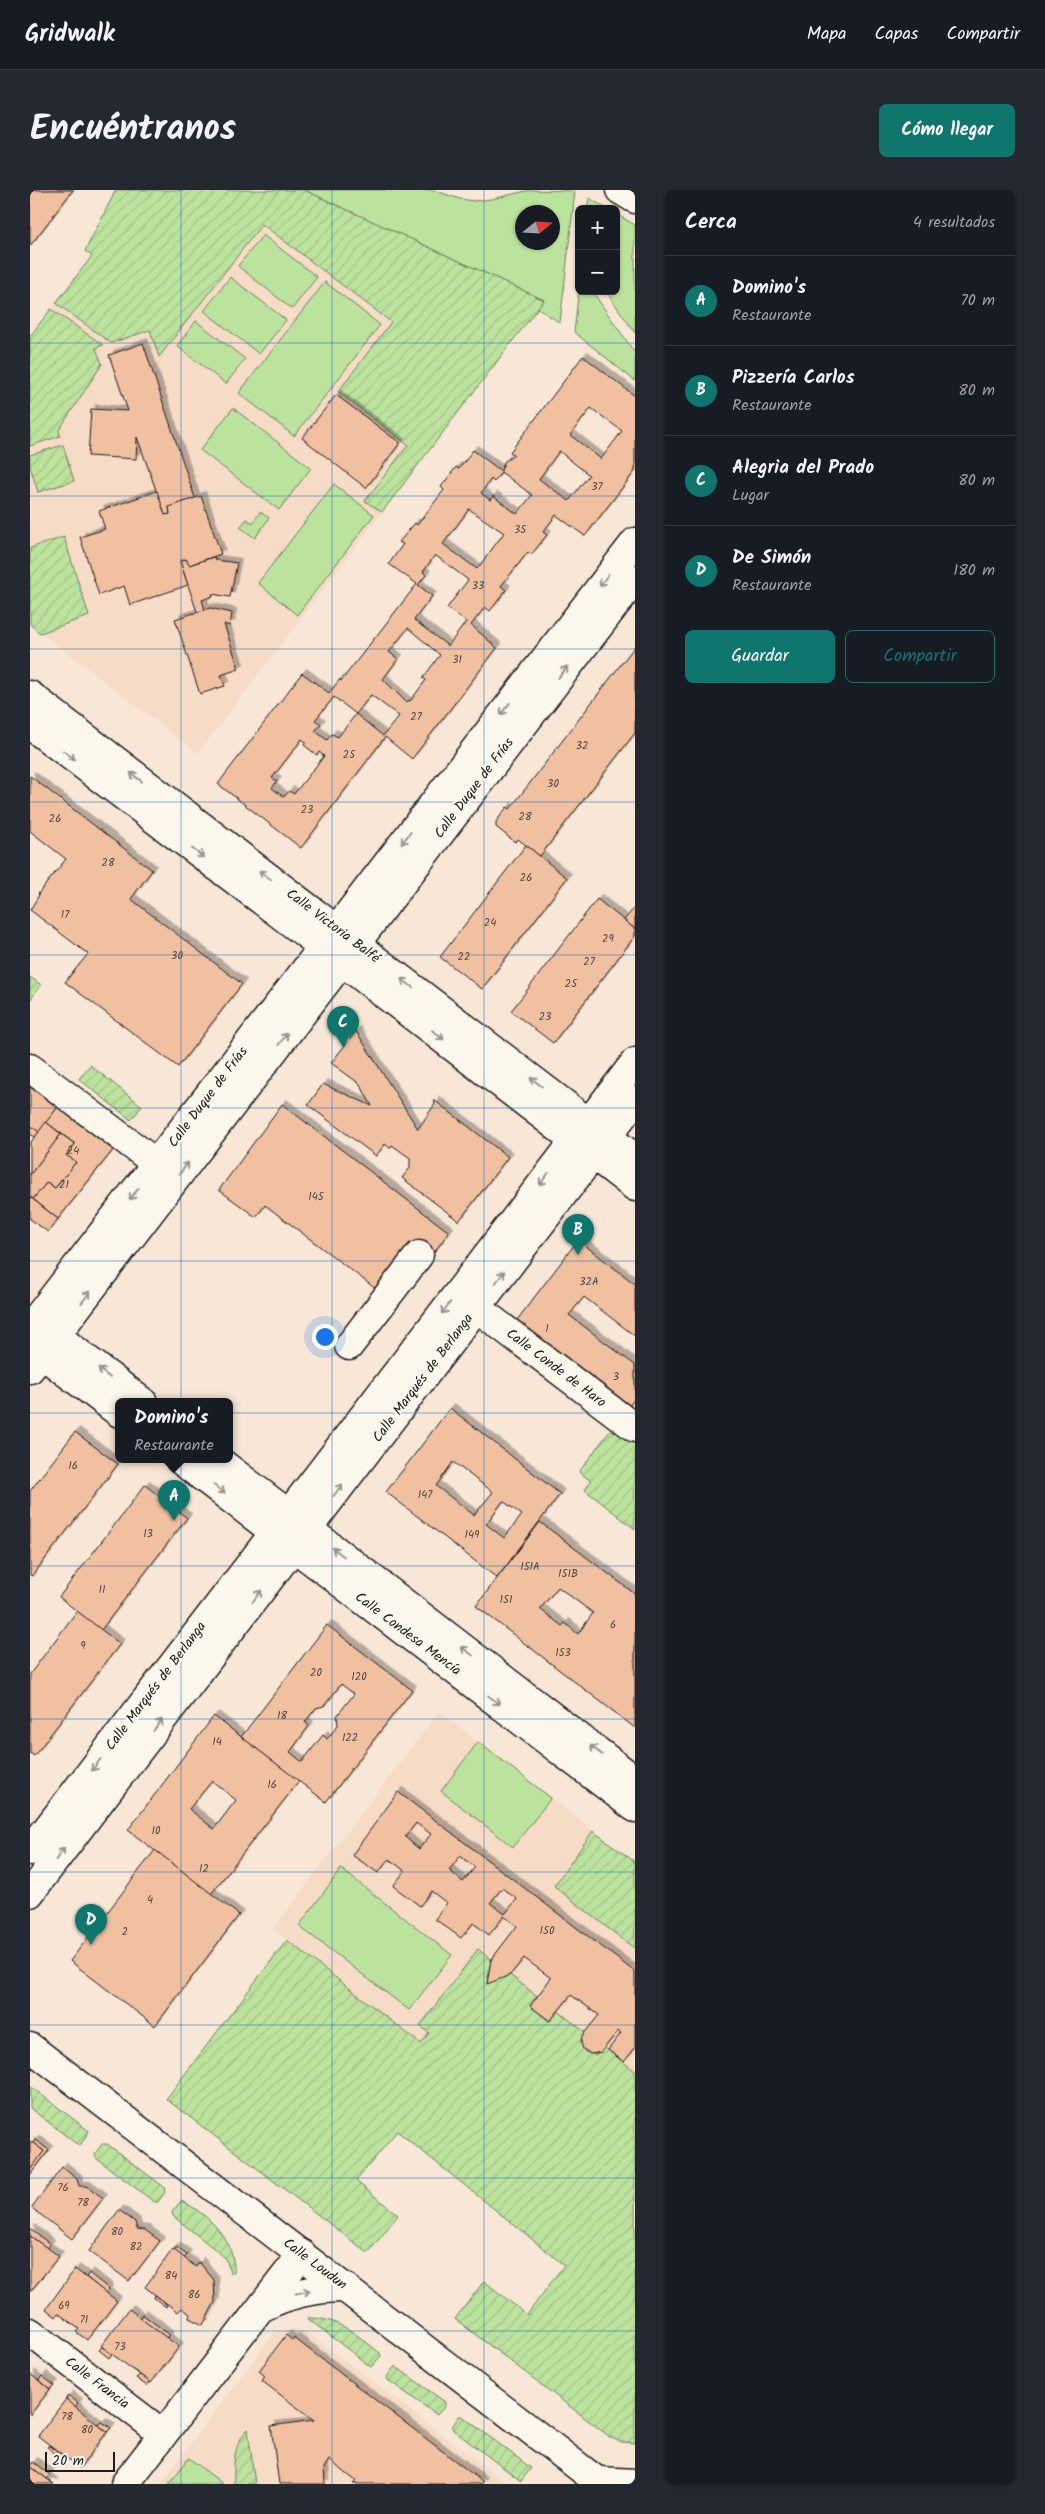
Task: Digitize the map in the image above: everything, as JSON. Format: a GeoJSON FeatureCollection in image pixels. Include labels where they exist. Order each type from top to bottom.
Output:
{"type":"FeatureCollection","features":[{"type":"Feature","properties":{"kind":"street"},"geometry":{"type":"LineString","coordinates":[[620,190],[635,199]]}},
{"type":"Feature","properties":{"kind":"street","name":"Calle Duque de Frías"},"geometry":{"type":"LineString","coordinates":[[38,1337],[315,998],[339,945],[341,907],[364,893],[635,542]]}},
{"type":"Feature","properties":{"kind":"street","name":"Calle Duque de Frías"},"geometry":{"type":"LineString","coordinates":[[30,1380],[38,1337],[69,1277],[157,1164],[339,945],[635,579]]}},
{"type":"Feature","properties":{"kind":"street","name":"Calle Victoria Balfé"},"geometry":{"type":"LineString","coordinates":[[30,695],[339,945]]}},
{"type":"Feature","properties":{"kind":"street","name":"Calle Victoria Balfé"},"geometry":{"type":"LineString","coordinates":[[30,725],[339,945],[598,1141],[635,1187]]}},
{"type":"Feature","properties":{"kind":"street","name":"Calle Marqués de Berlanga"},"geometry":{"type":"LineString","coordinates":[[30,1851],[287,1524],[477,1308],[573,1182],[625,1094],[635,1062]]}},
{"type":"Feature","properties":{"kind":"street"},"geometry":{"type":"LineString","coordinates":[[30,1068],[157,1164]]}},
{"type":"Feature","properties":{"kind":"street","name":"Calle Marqués de Berlanga"},"geometry":{"type":"LineString","coordinates":[[30,1893],[274,1573],[296,1491],[319,1474],[598,1141],[592,1104],[625,1094]]}},
{"type":"Feature","properties":{"kind":"street"},"geometry":{"type":"LineString","coordinates":[[349,1346],[419,1255]]}},
{"type":"Feature","properties":{"kind":"street","name":"Calle Conde de Haro"},"geometry":{"type":"LineString","coordinates":[[477,1308],[635,1428]]}},
{"type":"Feature","properties":{"kind":"street"},"geometry":{"type":"LineString","coordinates":[[38,1337],[137,1398]]}},
{"type":"Feature","properties":{"kind":"street"},"geometry":{"type":"LineString","coordinates":[[38,1337],[115,1409]]}},
{"type":"Feature","properties":{"kind":"street","name":"Calle Condesa Mencía"},"geometry":{"type":"LineString","coordinates":[[185,1463],[287,1524],[635,1780]]}},
{"type":"Feature","properties":{"kind":"street","name":"Calle Condesa Mencía"},"geometry":{"type":"LineString","coordinates":[[221,1463],[287,1524],[317,1564],[635,1808]]}},
{"type":"Feature","properties":{"kind":"street"},"geometry":{"type":"LineString","coordinates":[[274,1573],[296,1564],[317,1564]]}},
{"type":"Feature","properties":{"kind":"street","name":"Calle Loudun"},"geometry":{"type":"LineString","coordinates":[[30,2047],[600,2482],[635,2483]]}},
{"type":"Feature","properties":{"kind":"street"},"geometry":{"type":"LineString","coordinates":[[125,2484],[302,2254]]}},
{"type":"Feature","properties":{"kind":"street"},"geometry":{"type":"LineString","coordinates":[[261,2307],[282,2297],[304,2291],[346,2288]]}},
{"type":"Feature","properties":{"kind":"street","name":"Calle Francia"},"geometry":{"type":"LineString","coordinates":[[30,2332],[163,2434]]}},
{"type":"Feature","properties":{"kind":"shaded area"},"geometry":{"type":"Polygon","coordinates":[[[304,190],[544,300],[198,753],[30,624],[30,336],[92,255],[304,190]]]}},
{"type":"Feature","properties":{"kind":"shaded area"},"geometry":{"type":"Polygon","coordinates":[[[439,1712],[635,1862],[635,2214],[432,2052],[273,1929],[439,1712]]]}},
{"type":"Feature","properties":{"kind":"shaded area"},"geometry":{"type":"Polygon","coordinates":[[[292,2329],[311,2335],[507,2484],[160,2484],[270,2339],[276,2333],[292,2329]]]}},
{"type":"Feature","properties":{"kind":"green space"},"geometry":{"type":"Polygon","coordinates":[[[116,190],[304,190],[544,300],[382,512],[365,501],[408,445],[338,392],[391,322],[262,224],[159,357],[150,330],[111,343],[56,303],[92,256],[85,251],[116,190]]]}},
{"type":"Feature","properties":{"kind":"green space"},"geometry":{"type":"Polygon","coordinates":[[[304,190],[433,190],[460,199],[474,201],[492,199],[530,190],[575,191],[560,323],[538,308],[544,300],[304,190]]]}},
{"type":"Feature","properties":{"kind":"green space"},"geometry":{"type":"Polygon","coordinates":[[[589,198],[600,205],[588,205],[589,198]]]}},
{"type":"Feature","properties":{"kind":"green space"},"geometry":{"type":"Polygon","coordinates":[[[620,216],[635,225],[635,333],[609,295],[620,295],[620,216]]]}},
{"type":"Feature","properties":{"kind":"green space"},"geometry":{"type":"Polygon","coordinates":[[[263,235],[317,277],[292,309],[238,266],[263,235]]]}},
{"type":"Feature","properties":{"kind":"green space"},"geometry":{"type":"Polygon","coordinates":[[[230,277],[286,320],[259,354],[204,311],[230,277]]]}},
{"type":"Feature","properties":{"kind":"green space"},"geometry":{"type":"Polygon","coordinates":[[[325,282],[380,325],[294,436],[239,393],[325,282]]]}},
{"type":"Feature","properties":{"kind":"green space"},"geometry":{"type":"Polygon","coordinates":[[[578,295],[595,295],[635,353],[635,381],[574,332],[578,295]]]}},
{"type":"Feature","properties":{"kind":"green space"},"geometry":{"type":"Polygon","coordinates":[[[51,309],[103,345],[96,348],[102,364],[59,430],[60,436],[30,446],[30,336],[51,309]]]}},
{"type":"Feature","properties":{"kind":"green space"},"geometry":{"type":"Polygon","coordinates":[[[196,321],[245,359],[226,384],[177,346],[196,321]]]}},
{"type":"Feature","properties":{"kind":"green space"},"geometry":{"type":"Polygon","coordinates":[[[233,408],[311,468],[279,510],[200,450],[233,408]]]}},
{"type":"Feature","properties":{"kind":"green space"},"geometry":{"type":"Polygon","coordinates":[[[63,445],[74,481],[38,492],[30,466],[30,455],[63,445]]]}},
{"type":"Feature","properties":{"kind":"green space"},"geometry":{"type":"Polygon","coordinates":[[[334,484],[374,515],[297,615],[258,583],[334,484]]]}},
{"type":"Feature","properties":{"kind":"green space"},"geometry":{"type":"Polygon","coordinates":[[[260,512],[269,518],[255,538],[240,527],[247,519],[253,523],[260,512]]]}},
{"type":"Feature","properties":{"kind":"green space"},"geometry":{"type":"Polygon","coordinates":[[[64,537],[89,616],[40,633],[30,624],[30,548],[64,537]]]}},
{"type":"Feature","properties":{"kind":"green space"},"geometry":{"type":"Polygon","coordinates":[[[30,977],[41,985],[30,1000],[30,977]]]}},
{"type":"Feature","properties":{"kind":"green space"},"geometry":{"type":"Polygon","coordinates":[[[90,1065],[142,1106],[131,1120],[79,1079],[90,1065]]]}},
{"type":"Feature","properties":{"kind":"green space"},"geometry":{"type":"Polygon","coordinates":[[[615,1424],[635,1439],[635,1529],[585,1490],[591,1481],[579,1472],[615,1424]]]}},
{"type":"Feature","properties":{"kind":"green space"},"geometry":{"type":"Polygon","coordinates":[[[478,1742],[551,1798],[513,1847],[441,1791],[478,1742]]]}},
{"type":"Feature","properties":{"kind":"green space"},"geometry":{"type":"Polygon","coordinates":[[[593,1831],[635,1862],[635,1949],[554,1886],[593,1831]]]}},
{"type":"Feature","properties":{"kind":"green space"},"geometry":{"type":"Polygon","coordinates":[[[341,1869],[452,1955],[409,2010],[299,1926],[341,1869]]]}},
{"type":"Feature","properties":{"kind":"green space"},"geometry":{"type":"Polygon","coordinates":[[[287,1940],[421,2044],[429,2033],[420,2026],[478,1949],[491,1960],[487,1983],[510,1975],[537,1996],[530,2006],[549,2021],[558,2011],[585,2032],[581,2043],[585,2052],[595,2055],[605,2048],[635,2071],[635,2443],[620,2442],[610,2437],[455,2319],[484,2281],[527,2315],[564,2265],[397,2131],[356,2181],[398,2215],[368,2253],[166,2099],[287,1940]]]}},
{"type":"Feature","properties":{"kind":"green space"},"geometry":{"type":"Polygon","coordinates":[[[30,2086],[89,2131],[81,2144],[78,2145],[30,2108],[30,2086]]]}},
{"type":"Feature","properties":{"kind":"green space"},"geometry":{"type":"Polygon","coordinates":[[[102,2144],[107,2144],[164,2187],[165,2192],[158,2202],[154,2202],[96,2158],[95,2154],[102,2144]]]}},
{"type":"Feature","properties":{"kind":"green space"},"geometry":{"type":"Polygon","coordinates":[[[181,2201],[201,2213],[218,2230],[230,2250],[234,2273],[230,2272],[227,2262],[222,2255],[173,2216],[172,2212],[181,2201]]]}},
{"type":"Feature","properties":{"kind":"green space"},"geometry":{"type":"Polygon","coordinates":[[[307,2318],[318,2318],[346,2328],[380,2353],[381,2356],[371,2367],[307,2318]]]}},
{"type":"Feature","properties":{"kind":"green space"},"geometry":{"type":"Polygon","coordinates":[[[395,2366],[445,2402],[445,2406],[437,2415],[388,2380],[387,2377],[395,2366]]]}},
{"type":"Feature","properties":{"kind":"green space"},"geometry":{"type":"Polygon","coordinates":[[[459,2416],[462,2416],[531,2468],[521,2481],[453,2430],[452,2427],[459,2416]]]}},
{"type":"Feature","properties":{"kind":"green space"},"geometry":{"type":"Polygon","coordinates":[[[248,2429],[255,2484],[234,2484],[235,2455],[239,2442],[248,2429]]]}},
{"type":"Feature","properties":{"kind":"green space"},"geometry":{"type":"Polygon","coordinates":[[[189,2458],[223,2484],[169,2484],[189,2458]]]}},
{"type":"Feature","properties":{"kind":"building"},"geometry":{"type":"Polygon","coordinates":[[[30,190],[73,190],[30,246],[30,190]]]}},
{"type":"Feature","properties":{"kind":"building"},"geometry":{"type":"Polygon","coordinates":[[[143,343],[195,498],[169,507],[170,514],[165,515],[137,437],[136,459],[88,456],[91,409],[128,411],[109,355],[143,343]]]}},
{"type":"Feature","properties":{"kind":"building"},"geometry":{"type":"Polygon","coordinates":[[[583,356],[635,396],[635,471],[585,536],[556,515],[543,532],[547,535],[531,555],[528,552],[501,586],[506,590],[490,611],[485,607],[471,625],[497,648],[412,759],[385,737],[301,848],[218,784],[302,673],[329,693],[340,679],[341,681],[417,584],[389,564],[403,544],[399,542],[415,523],[417,525],[444,490],[441,487],[456,467],[459,469],[473,450],[501,471],[504,462],[514,455],[510,452],[583,356]],[[591,408],[570,435],[601,459],[622,431],[591,408]],[[559,451],[539,479],[569,501],[589,475],[559,451]],[[501,472],[494,482],[491,479],[481,493],[490,500],[493,496],[517,514],[532,495],[501,472]],[[469,509],[443,544],[477,569],[504,533],[469,509]],[[435,555],[423,572],[426,575],[418,585],[432,596],[414,620],[448,646],[466,622],[447,608],[468,580],[435,555]],[[408,628],[389,652],[398,659],[383,679],[406,702],[411,700],[426,680],[423,678],[440,655],[408,628]],[[371,695],[356,714],[383,736],[399,716],[371,695]],[[334,697],[315,720],[321,724],[315,731],[327,740],[332,734],[338,737],[356,714],[334,697]],[[302,739],[272,778],[277,781],[272,788],[284,797],[289,791],[294,794],[324,756],[319,752],[317,755],[304,745],[306,742],[302,739]]]}},
{"type":"Feature","properties":{"kind":"building"},"geometry":{"type":"Polygon","coordinates":[[[336,395],[400,443],[366,488],[302,438],[336,395]]]}},
{"type":"Feature","properties":{"kind":"building"},"geometry":{"type":"Polygon","coordinates":[[[157,491],[165,515],[170,514],[169,507],[201,496],[221,554],[189,565],[186,559],[180,561],[188,585],[130,605],[124,586],[99,595],[80,537],[105,529],[99,511],[157,491]]]}},
{"type":"Feature","properties":{"kind":"building"},"geometry":{"type":"Polygon","coordinates":[[[214,557],[216,560],[237,563],[230,597],[212,594],[213,596],[202,600],[205,610],[197,612],[180,561],[186,559],[189,565],[214,557]]]}},
{"type":"Feature","properties":{"kind":"building"},"geometry":{"type":"Polygon","coordinates":[[[210,608],[232,613],[230,626],[224,624],[239,669],[221,675],[225,686],[200,694],[175,619],[210,608]]]}},
{"type":"Feature","properties":{"kind":"building"},"geometry":{"type":"Polygon","coordinates":[[[635,646],[635,733],[540,856],[518,839],[515,842],[496,827],[496,822],[507,807],[510,809],[635,646]]]}},
{"type":"Feature","properties":{"kind":"building"},"geometry":{"type":"Polygon","coordinates":[[[30,776],[152,870],[131,899],[242,984],[178,1067],[65,982],[88,954],[30,910],[38,894],[66,859],[30,831],[30,776]]]}},
{"type":"Feature","properties":{"kind":"building"},"geometry":{"type":"Polygon","coordinates":[[[526,845],[567,878],[482,989],[440,957],[526,845]]]}},
{"type":"Feature","properties":{"kind":"building"},"geometry":{"type":"Polygon","coordinates":[[[597,899],[635,929],[635,936],[553,1043],[511,1011],[597,899]]]}},
{"type":"Feature","properties":{"kind":"building"},"geometry":{"type":"Polygon","coordinates":[[[635,907],[635,929],[624,920],[635,907]]]}},
{"type":"Feature","properties":{"kind":"building"},"geometry":{"type":"Polygon","coordinates":[[[356,1031],[418,1129],[435,1104],[434,1100],[508,1157],[459,1221],[402,1178],[410,1168],[410,1158],[392,1145],[390,1148],[385,1144],[376,1156],[308,1105],[323,1084],[372,1106],[360,1084],[331,1063],[356,1031]]]}},
{"type":"Feature","properties":{"kind":"building"},"geometry":{"type":"Polygon","coordinates":[[[30,1086],[58,1107],[39,1132],[30,1125],[30,1086]]]}},
{"type":"Feature","properties":{"kind":"building"},"geometry":{"type":"Polygon","coordinates":[[[282,1104],[449,1232],[432,1255],[412,1242],[376,1289],[265,1205],[256,1217],[219,1190],[282,1104]]]}},
{"type":"Feature","properties":{"kind":"building"},"geometry":{"type":"Polygon","coordinates":[[[58,1107],[113,1150],[58,1219],[33,1199],[47,1182],[55,1188],[76,1162],[66,1155],[75,1144],[46,1122],[58,1107]]]}},
{"type":"Feature","properties":{"kind":"building"},"geometry":{"type":"Polygon","coordinates":[[[46,1122],[61,1134],[30,1175],[30,1143],[46,1122]]]}},
{"type":"Feature","properties":{"kind":"building"},"geometry":{"type":"Polygon","coordinates":[[[30,1125],[39,1132],[35,1137],[30,1134],[30,1125]]]}},
{"type":"Feature","properties":{"kind":"building"},"geometry":{"type":"Polygon","coordinates":[[[61,1134],[75,1144],[66,1155],[76,1162],[55,1188],[47,1182],[33,1199],[30,1197],[30,1175],[61,1134]]]}},
{"type":"Feature","properties":{"kind":"building"},"geometry":{"type":"Polygon","coordinates":[[[30,1197],[58,1219],[48,1232],[30,1219],[30,1197]]]}},
{"type":"Feature","properties":{"kind":"building"},"geometry":{"type":"Polygon","coordinates":[[[578,1240],[635,1284],[635,1336],[584,1297],[569,1315],[635,1365],[635,1398],[626,1410],[514,1324],[578,1240]]]}},
{"type":"Feature","properties":{"kind":"building"},"geometry":{"type":"Polygon","coordinates":[[[450,1408],[560,1494],[497,1578],[386,1492],[450,1408]],[[453,1462],[436,1486],[474,1515],[493,1492],[453,1462]],[[503,1501],[486,1524],[504,1538],[522,1515],[503,1501]]]}},
{"type":"Feature","properties":{"kind":"building"},"geometry":{"type":"Polygon","coordinates":[[[75,1432],[118,1464],[32,1576],[30,1575],[30,1491],[75,1432]]]}},
{"type":"Feature","properties":{"kind":"building"},"geometry":{"type":"Polygon","coordinates":[[[145,1485],[187,1518],[101,1630],[59,1597],[145,1485]]]}},
{"type":"Feature","properties":{"kind":"building"},"geometry":{"type":"Polygon","coordinates":[[[540,1522],[635,1594],[635,1728],[476,1606],[540,1522]],[[558,1587],[540,1609],[562,1626],[565,1623],[578,1634],[593,1613],[558,1587]]]}},
{"type":"Feature","properties":{"kind":"building"},"geometry":{"type":"Polygon","coordinates":[[[77,1611],[120,1644],[34,1756],[30,1753],[30,1674],[77,1611]]]}},
{"type":"Feature","properties":{"kind":"building"},"geometry":{"type":"Polygon","coordinates":[[[327,1625],[412,1690],[326,1802],[241,1737],[327,1625]],[[341,1684],[324,1706],[316,1708],[305,1722],[309,1726],[290,1752],[302,1762],[323,1735],[327,1739],[338,1725],[337,1716],[354,1694],[341,1684]]]}},
{"type":"Feature","properties":{"kind":"building"},"geometry":{"type":"Polygon","coordinates":[[[214,1716],[299,1781],[211,1894],[128,1830],[214,1716]],[[212,1781],[189,1809],[214,1829],[236,1800],[212,1781]]]}},
{"type":"Feature","properties":{"kind":"building"},"geometry":{"type":"Polygon","coordinates":[[[398,1792],[635,1972],[635,2048],[624,2062],[608,2050],[621,2033],[618,2031],[601,2052],[591,2054],[583,2049],[581,2043],[582,2036],[599,2015],[571,1995],[550,2021],[530,2006],[551,1978],[524,1958],[510,1975],[487,1984],[491,1960],[517,1926],[504,1916],[489,1935],[473,1923],[461,1938],[435,1919],[447,1903],[431,1891],[420,1906],[393,1886],[405,1871],[389,1859],[378,1873],[352,1855],[398,1792]],[[416,1823],[405,1837],[419,1849],[431,1834],[416,1823]],[[460,1856],[449,1870],[463,1882],[475,1867],[460,1856]],[[502,1888],[490,1903],[505,1914],[517,1899],[502,1888]]]}},
{"type":"Feature","properties":{"kind":"building"},"geometry":{"type":"Polygon","coordinates":[[[155,1850],[239,1915],[155,2026],[70,1961],[155,1850]]]}},
{"type":"Feature","properties":{"kind":"building"},"geometry":{"type":"Polygon","coordinates":[[[35,2140],[49,2150],[30,2175],[30,2170],[44,2151],[33,2143],[35,2140]]]}},
{"type":"Feature","properties":{"kind":"building"},"geometry":{"type":"Polygon","coordinates":[[[30,2141],[44,2151],[30,2170],[30,2141]]]}},
{"type":"Feature","properties":{"kind":"building"},"geometry":{"type":"Polygon","coordinates":[[[62,2167],[77,2179],[79,2186],[87,2186],[103,2198],[72,2239],[32,2208],[62,2167]]]}},
{"type":"Feature","properties":{"kind":"building"},"geometry":{"type":"Polygon","coordinates":[[[119,2210],[135,2222],[137,2229],[145,2230],[160,2241],[129,2281],[89,2251],[119,2210]]]}},
{"type":"Feature","properties":{"kind":"building"},"geometry":{"type":"Polygon","coordinates":[[[30,2229],[50,2244],[47,2248],[30,2236],[30,2229]]]}},
{"type":"Feature","properties":{"kind":"building"},"geometry":{"type":"Polygon","coordinates":[[[30,2236],[59,2256],[30,2292],[30,2236]]]}},
{"type":"Feature","properties":{"kind":"building"},"geometry":{"type":"Polygon","coordinates":[[[176,2247],[187,2255],[184,2258],[174,2250],[176,2247]]]}},
{"type":"Feature","properties":{"kind":"building"},"geometry":{"type":"Polygon","coordinates":[[[173,2249],[196,2267],[199,2262],[214,2280],[215,2302],[203,2325],[189,2318],[190,2314],[182,2308],[178,2312],[145,2287],[173,2249]]]}},
{"type":"Feature","properties":{"kind":"building"},"geometry":{"type":"Polygon","coordinates":[[[75,2269],[117,2301],[87,2340],[76,2332],[79,2329],[58,2313],[56,2317],[46,2309],[75,2269]]]}},
{"type":"Feature","properties":{"kind":"building"},"geometry":{"type":"Polygon","coordinates":[[[89,2273],[109,2289],[106,2293],[86,2277],[89,2273]]]}},
{"type":"Feature","properties":{"kind":"building"},"geometry":{"type":"Polygon","coordinates":[[[155,2295],[167,2305],[166,2307],[154,2298],[155,2295]]]}},
{"type":"Feature","properties":{"kind":"building"},"geometry":{"type":"Polygon","coordinates":[[[129,2309],[179,2347],[151,2383],[101,2346],[129,2309]]]}},
{"type":"Feature","properties":{"kind":"building"},"geometry":{"type":"Polygon","coordinates":[[[142,2314],[170,2335],[167,2338],[140,2318],[142,2314]]]}},
{"type":"Feature","properties":{"kind":"building"},"geometry":{"type":"Polygon","coordinates":[[[286,2335],[293,2341],[294,2338],[483,2482],[481,2484],[353,2484],[356,2481],[329,2460],[324,2468],[325,2484],[279,2484],[271,2426],[314,2420],[262,2381],[265,2376],[259,2371],[286,2335]]]}},
{"type":"Feature","properties":{"kind":"building"},"geometry":{"type":"Polygon","coordinates":[[[102,2347],[112,2354],[109,2358],[99,2350],[102,2347]]]}},
{"type":"Feature","properties":{"kind":"building"},"geometry":{"type":"Polygon","coordinates":[[[30,2374],[50,2389],[30,2415],[30,2374]]]}},
{"type":"Feature","properties":{"kind":"building"},"geometry":{"type":"Polygon","coordinates":[[[140,2375],[150,2382],[147,2386],[136,2378],[140,2375]]]}},
{"type":"Feature","properties":{"kind":"building"},"geometry":{"type":"Polygon","coordinates":[[[42,2376],[54,2385],[50,2389],[39,2380],[42,2376]]]}},
{"type":"Feature","properties":{"kind":"building"},"geometry":{"type":"Polygon","coordinates":[[[68,2395],[78,2403],[75,2407],[66,2399],[68,2395]]]}},
{"type":"Feature","properties":{"kind":"building"},"geometry":{"type":"Polygon","coordinates":[[[66,2399],[107,2432],[80,2468],[38,2436],[66,2399]]]}},
{"type":"Feature","properties":{"kind":"building"},"geometry":{"type":"Polygon","coordinates":[[[102,2422],[111,2428],[107,2432],[99,2425],[102,2422]]]}},
{"type":"Feature","properties":{"kind":"building"},"geometry":{"type":"Polygon","coordinates":[[[49,2445],[65,2457],[63,2460],[47,2447],[49,2445]]]}},
{"type":"Feature","properties":{"kind":"building"},"geometry":{"type":"Polygon","coordinates":[[[33,2462],[50,2475],[47,2479],[30,2466],[33,2462]]]}},
{"type":"Feature","properties":{"kind":"building"},"geometry":{"type":"Polygon","coordinates":[[[30,2466],[47,2479],[54,2484],[30,2484],[30,2466]]]}},
{"type":"Feature","properties":{"kind":"place","name":"Alegria del Prado"},"geometry":{"type":"Point","coordinates":[343,1047]}},
{"type":"Feature","properties":{"kind":"place","name":"Pizzería Carlos"},"geometry":{"type":"Point","coordinates":[578,1255]}},
{"type":"Feature","properties":{"kind":"place","name":"Domino's"},"geometry":{"type":"Point","coordinates":[174,1521]}},
{"type":"Feature","properties":{"kind":"place","name":"De Simón"},"geometry":{"type":"Point","coordinates":[91,1945]}}]}
